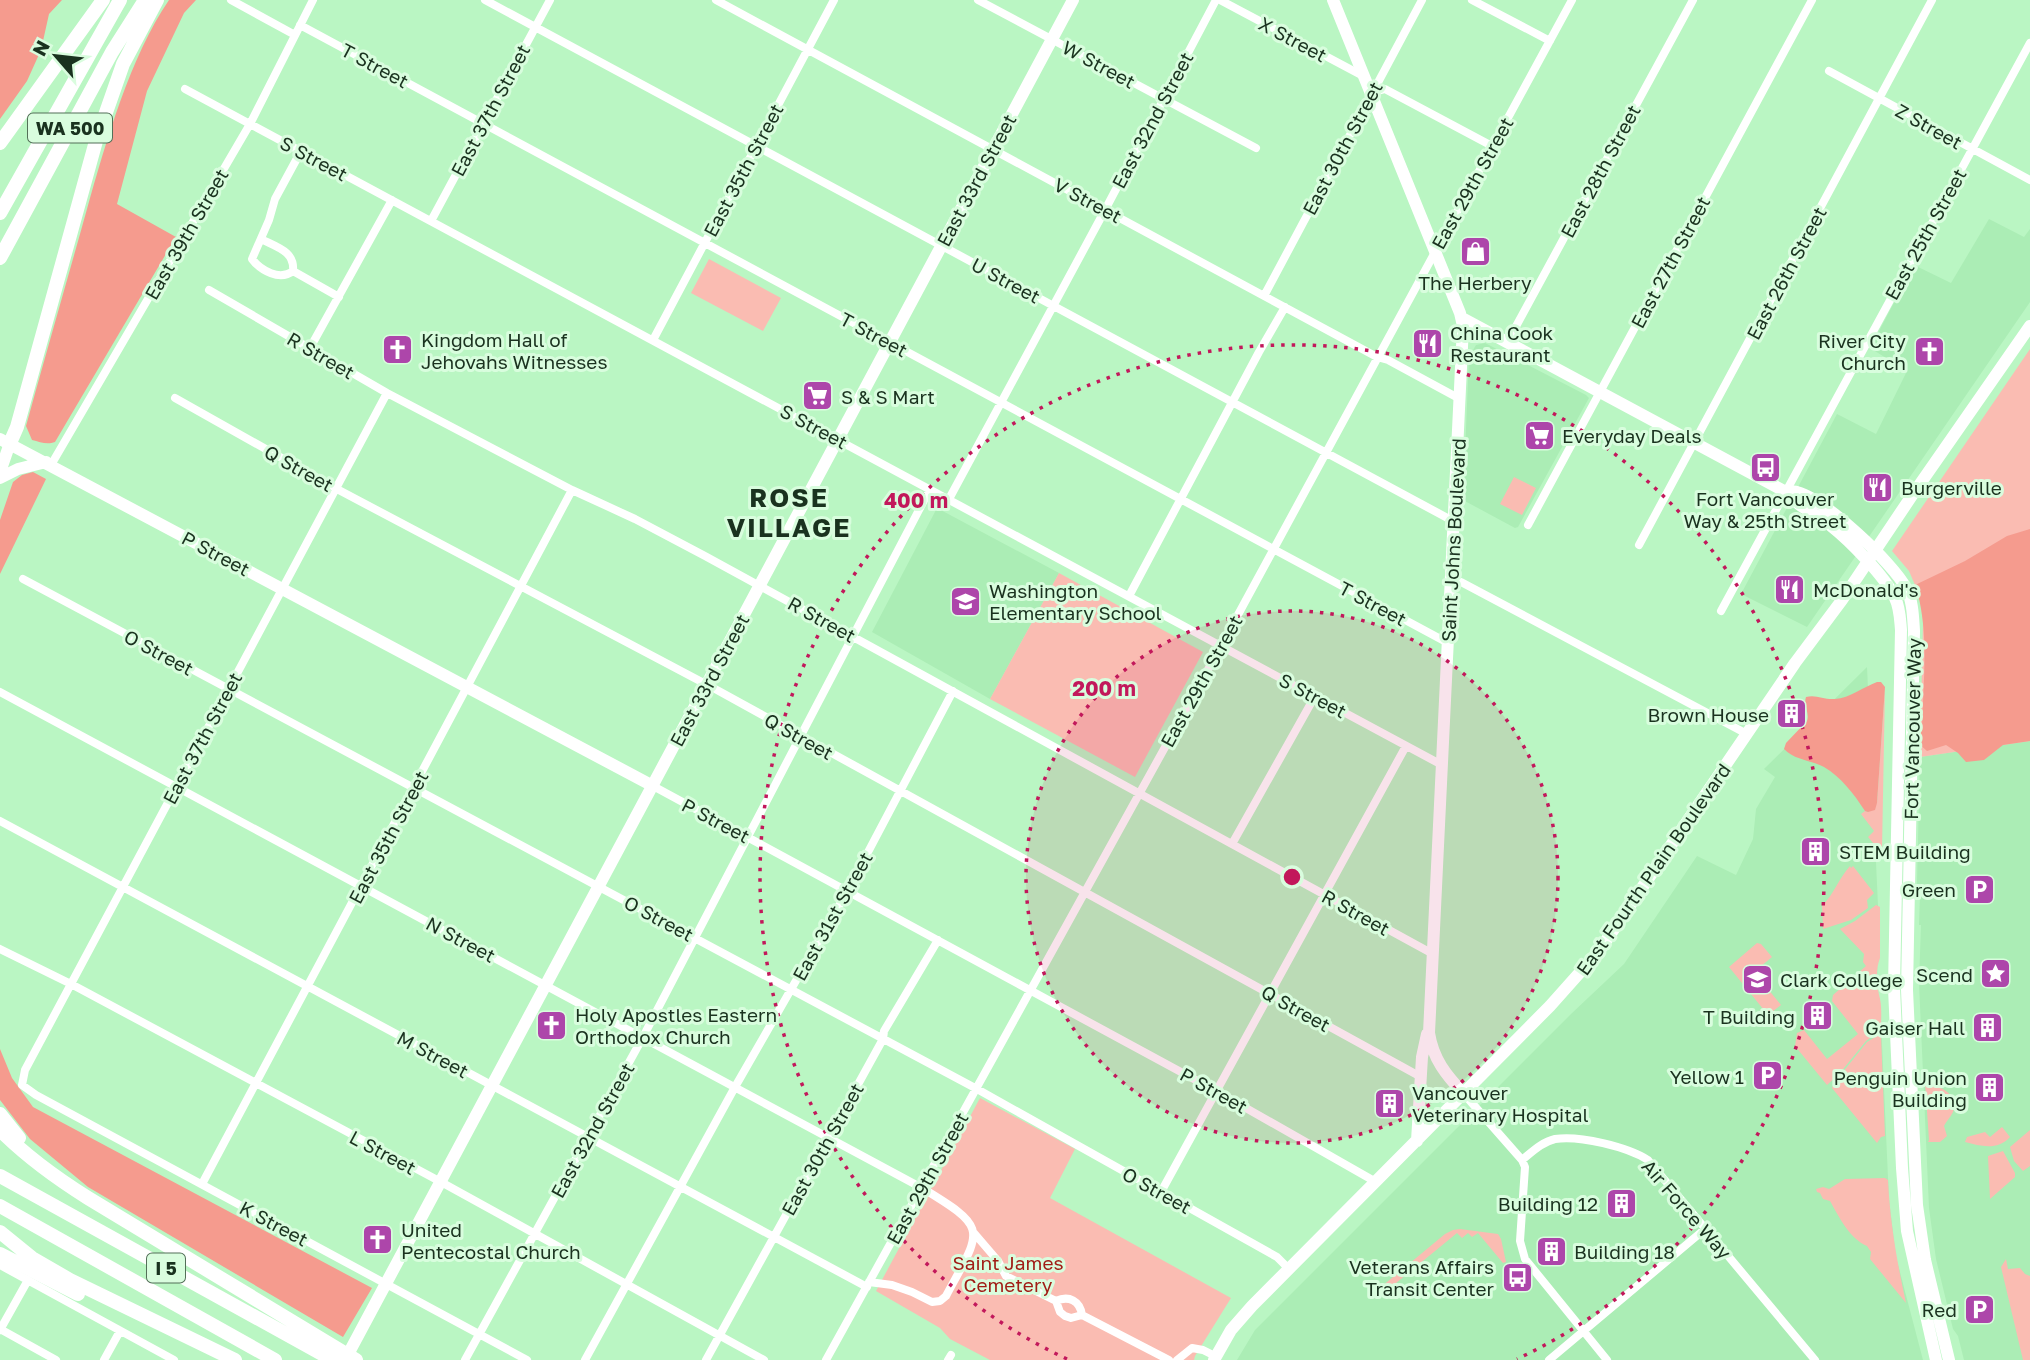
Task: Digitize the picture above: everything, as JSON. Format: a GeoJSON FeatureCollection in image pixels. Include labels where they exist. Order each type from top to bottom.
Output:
{"type":"FeatureCollection","features":[{"type":"Feature","properties":{"kind":"highway"},"geometry":{"type":"LineString","coordinates":[[0,143],[103,0]]}},
{"type":"Feature","properties":{"kind":"highway","name":"WA 500"},"geometry":{"type":"LineString","coordinates":[[0,213],[120,0]]}},
{"type":"Feature","properties":{"kind":"highway","name":"WA 500"},"geometry":{"type":"LineString","coordinates":[[0,258],[112,52],[145,0]]}},
{"type":"Feature","properties":{"kind":"highway"},"geometry":{"type":"LineString","coordinates":[[5,441],[17,427],[99,130],[123,64],[157,0]]}},
{"type":"Feature","properties":{"kind":"highway"},"geometry":{"type":"LineString","coordinates":[[0,1114],[20,1140],[88,1198]]}},
{"type":"Feature","properties":{"kind":"highway"},"geometry":{"type":"LineString","coordinates":[[0,1130],[47,1171],[88,1198],[356,1360]]}},
{"type":"Feature","properties":{"kind":"highway","name":"I 5"},"geometry":{"type":"LineString","coordinates":[[0,1176],[333,1360]]}},
{"type":"Feature","properties":{"kind":"highway","name":"I 5"},"geometry":{"type":"LineString","coordinates":[[0,1206],[275,1360]]}},
{"type":"Feature","properties":{"kind":"highway"},"geometry":{"type":"LineString","coordinates":[[0,1232],[15,1245],[70,1280],[236,1360]]}},
{"type":"Feature","properties":{"kind":"highway"},"geometry":{"type":"LineString","coordinates":[[0,1254],[86,1298],[202,1344]]}},
{"type":"Feature","properties":{"kind":"street"},"geometry":{"type":"LineString","coordinates":[[232,0],[295,35]]}},
{"type":"Feature","properties":{"kind":"street","name":"East 39th Street"},"geometry":{"type":"LineString","coordinates":[[49,464],[250,124],[313,0]]}},
{"type":"Feature","properties":{"kind":"street","name":"U Street"},"geometry":{"type":"LineString","coordinates":[[485,0],[1453,521]]}},
{"type":"Feature","properties":{"kind":"street","name":"East 37th Street"},"geometry":{"type":"LineString","coordinates":[[431,221],[550,0]]}},
{"type":"Feature","properties":{"kind":"street","name":"V Street"},"geometry":{"type":"LineString","coordinates":[[716,0],[1377,357],[1388,360],[1460,399]]}},
{"type":"Feature","properties":{"kind":"street","name":"East 35th Street"},"geometry":{"type":"LineString","coordinates":[[653,340],[834,0]]}},
{"type":"Feature","properties":{"kind":"street","name":"W Street"},"geometry":{"type":"LineString","coordinates":[[978,0],[1256,148]]}},
{"type":"Feature","properties":{"kind":"street","name":"East 33rd Street"},"geometry":{"type":"LineString","coordinates":[[345,1360],[1073,0]]}},
{"type":"Feature","properties":{"kind":"street","name":"X Street"},"geometry":{"type":"LineString","coordinates":[[1218,0],[1365,77]]}},
{"type":"Feature","properties":{"kind":"street","name":"East 32nd Street"},"geometry":{"type":"LineString","coordinates":[[949,499],[1218,0]]}},
{"type":"Feature","properties":{"kind":"street","name":"Saint Johns Boulevard"},"geometry":{"type":"LineString","coordinates":[[1333,0],[1462,318],[1464,334],[1429,1023],[1437,1059],[1446,1075],[1464,1094]]}},
{"type":"Feature","properties":{"kind":"street","name":"East 30th Street"},"geometry":{"type":"LineString","coordinates":[[1264,296],[1422,0]]}},
{"type":"Feature","properties":{"kind":"street"},"geometry":{"type":"LineString","coordinates":[[1472,0],[1550,41]]}},
{"type":"Feature","properties":{"kind":"street","name":"East 29th Street"},"geometry":{"type":"LineString","coordinates":[[826,1360],[1222,646],[1572,0]]}},
{"type":"Feature","properties":{"kind":"street","name":"East 28th Street"},"geometry":{"type":"LineString","coordinates":[[1507,342],[1693,0]]}},
{"type":"Feature","properties":{"kind":"street","name":"East 27th Street"},"geometry":{"type":"LineString","coordinates":[[1528,525],[1812,0]]}},
{"type":"Feature","properties":{"kind":"street","name":"East 26th Street"},"geometry":{"type":"LineString","coordinates":[[1639,545],[1932,0]]}},
{"type":"Feature","properties":{"kind":"street","name":"T Street"},"geometry":{"type":"LineString","coordinates":[[300,25],[1448,643]]}},
{"type":"Feature","properties":{"kind":"street","name":"East 25th Street"},"geometry":{"type":"LineString","coordinates":[[1721,611],[2030,43]]}},
{"type":"Feature","properties":{"kind":"street","name":"Z Street"},"geometry":{"type":"LineString","coordinates":[[1829,71],[2030,180]]}},
{"type":"Feature","properties":{"kind":"street","name":"S Street"},"geometry":{"type":"LineString","coordinates":[[185,89],[1442,765]]}},
{"type":"Feature","properties":{"kind":"street"},"geometry":{"type":"LineString","coordinates":[[1371,93],[1385,89],[1492,146]]}},
{"type":"Feature","properties":{"kind":"street"},"geometry":{"type":"LineString","coordinates":[[261,239],[290,256],[294,264],[293,271],[279,277],[252,259],[275,199],[301,151]]}},
{"type":"Feature","properties":{"kind":"street"},"geometry":{"type":"LineString","coordinates":[[310,348],[392,200]]}},
{"type":"Feature","properties":{"kind":"street"},"geometry":{"type":"LineString","coordinates":[[293,271],[339,296]]}},
{"type":"Feature","properties":{"kind":"street","name":"R Street"},"geometry":{"type":"LineString","coordinates":[[209,290],[387,393],[760,585],[1433,954]]}},
{"type":"Feature","properties":{"kind":"street"},"geometry":{"type":"LineString","coordinates":[[1129,596],[1285,307]]}},
{"type":"Feature","properties":{"kind":"street","name":"Fort Vancouver Way"},"geometry":{"type":"LineString","coordinates":[[1462,318],[1787,492],[1793,501],[1898,576],[1907,589],[1913,615],[1914,644],[1908,990],[1917,1205],[1925,1260],[1949,1360]]}},
{"type":"Feature","properties":{"kind":"street","name":"East Fourth Plain Boulevard"},"geometry":{"type":"LineString","coordinates":[[1214,1358],[1237,1323],[1550,1006],[1599,951],[1795,663],[1842,600],[2030,327]]}},
{"type":"Feature","properties":{"kind":"street","name":"East 37th Street"},"geometry":{"type":"LineString","coordinates":[[22,1085],[25,1070],[387,393]]}},
{"type":"Feature","properties":{"kind":"street","name":"Q Street"},"geometry":{"type":"LineString","coordinates":[[175,398],[335,488],[707,685],[1421,1077]]}},
{"type":"Feature","properties":{"kind":"street","name":"P Street"},"geometry":{"type":"LineString","coordinates":[[5,441],[848,890],[1216,1091],[1376,1182]]}},
{"type":"Feature","properties":{"kind":"street"},"geometry":{"type":"LineString","coordinates":[[0,472],[5,441]]}},
{"type":"Feature","properties":{"kind":"street"},"geometry":{"type":"LineString","coordinates":[[0,478],[18,468],[49,464]]}},
{"type":"Feature","properties":{"kind":"street","name":"East 32nd Street"},"geometry":{"type":"LineString","coordinates":[[466,1360],[643,1037],[930,489]]}},
{"type":"Feature","properties":{"kind":"street","name":"East 35th Street"},"geometry":{"type":"LineString","coordinates":[[202,1184],[572,490]]}},
{"type":"Feature","properties":{"kind":"street","name":"Fort Vancouver Way"},"geometry":{"type":"LineString","coordinates":[[1870,556],[1892,591],[1900,617],[1894,988],[1902,1168],[1908,1240],[1936,1360]]}},
{"type":"Feature","properties":{"kind":"street","name":"O Street"},"geometry":{"type":"LineString","coordinates":[[23,579],[976,1089],[1277,1257],[1289,1269]]}},
{"type":"Feature","properties":{"kind":"street"},"geometry":{"type":"LineString","coordinates":[[1451,579],[1747,734]]}},
{"type":"Feature","properties":{"kind":"street","name":"East 31st Street"},"geometry":{"type":"LineString","coordinates":[[585,1360],[735,1087],[848,890],[953,691]]}},
{"type":"Feature","properties":{"kind":"street","name":"N Street"},"geometry":{"type":"LineString","coordinates":[[0,692],[922,1188],[957,1209],[972,1225],[974,1233],[998,1261],[1006,1276],[1056,1301]]}},
{"type":"Feature","properties":{"kind":"street"},"geometry":{"type":"LineString","coordinates":[[1232,844],[1315,696]]}},
{"type":"Feature","properties":{"kind":"street"},"geometry":{"type":"LineString","coordinates":[[1161,1192],[1406,746]]}},
{"type":"Feature","properties":{"kind":"street","name":"M Street"},"geometry":{"type":"LineString","coordinates":[[0,821],[774,1237],[868,1284],[892,1285],[932,1302],[940,1301],[946,1296],[971,1249],[974,1233]]}},
{"type":"Feature","properties":{"kind":"street","name":"East 30th Street"},"geometry":{"type":"LineString","coordinates":[[706,1360],[883,1039],[884,1031],[938,940]]}},
{"type":"Feature","properties":{"kind":"street","name":"L Street"},"geometry":{"type":"LineString","coordinates":[[0,948],[441,1182],[764,1360]]}},
{"type":"Feature","properties":{"kind":"street"},"geometry":{"type":"LineString","coordinates":[[1417,1141],[1422,1057],[1429,1023]]}},
{"type":"Feature","properties":{"kind":"street","name":"K Street"},"geometry":{"type":"LineString","coordinates":[[22,1085],[48,1102],[527,1360]]}},
{"type":"Feature","properties":{"kind":"street"},"geometry":{"type":"LineString","coordinates":[[1464,1094],[1522,1160],[1526,1175],[1520,1241],[1522,1254],[1607,1360]]}},
{"type":"Feature","properties":{"kind":"street","name":"Air Force Way"},"geometry":{"type":"LineString","coordinates":[[1522,1160],[1553,1139],[1569,1138],[1617,1146],[1648,1160],[1815,1360]]}},
{"type":"Feature","properties":{"kind":"street"},"geometry":{"type":"LineString","coordinates":[[1549,1360],[1705,1229]]}},
{"type":"Feature","properties":{"kind":"street"},"geometry":{"type":"LineString","coordinates":[[0,1265],[174,1360]]}},
{"type":"Feature","properties":{"kind":"street"},"geometry":{"type":"LineString","coordinates":[[28,1280],[0,1330],[57,1360]]}},
{"type":"Feature","properties":{"kind":"street"},"geometry":{"type":"LineString","coordinates":[[1083,1315],[1079,1305],[1071,1299],[1056,1301],[1057,1307],[1065,1316],[1071,1318],[1083,1315],[1177,1360],[1192,1348],[1203,1350],[1214,1358]]}},
{"type":"Feature","properties":{"kind":"street"},"geometry":{"type":"LineString","coordinates":[[104,1360],[120,1331]]}},
{"type":"Feature","properties":{"kind":"shaded area"},"geometry":{"type":"Polygon","coordinates":[[[0,0],[62,0],[49,14],[41,50],[27,81],[0,119],[0,0]]]}},
{"type":"Feature","properties":{"kind":"shaded area"},"geometry":{"type":"Polygon","coordinates":[[[169,0],[196,0],[184,13],[147,91],[117,204],[176,237],[55,442],[32,440],[26,426],[102,156],[142,47],[169,0]]]}},
{"type":"Feature","properties":{"kind":"shaded area"},"geometry":{"type":"Polygon","coordinates":[[[1989,219],[2024,237],[2030,229],[2030,302],[1807,627],[1741,594],[1837,414],[1876,434],[1907,371],[1870,348],[1914,265],[1951,283],[1989,219]]]}},
{"type":"Feature","properties":{"kind":"shaded area"},"geometry":{"type":"Polygon","coordinates":[[[1485,343],[1589,398],[1518,527],[1515,528],[1463,500],[1469,357],[1476,345],[1485,343]]]}},
{"type":"Feature","properties":{"kind":"shaded area"},"geometry":{"type":"Polygon","coordinates":[[[33,472],[46,479],[0,574],[0,520],[13,482],[22,475],[33,472]]]}},
{"type":"Feature","properties":{"kind":"shaded area","name":"Washington Elementary School"},"geometry":{"type":"Polygon","coordinates":[[[937,508],[1059,573],[990,699],[872,632],[937,508]]]}},
{"type":"Feature","properties":{"kind":"shaded area"},"geometry":{"type":"Polygon","coordinates":[[[2030,529],[2030,741],[2003,745],[1984,760],[1966,762],[1946,745],[1927,751],[1918,743],[1922,728],[1924,637],[1915,585],[1965,561],[2007,536],[2030,529]]]}},
{"type":"Feature","properties":{"kind":"shaded area"},"geometry":{"type":"Polygon","coordinates":[[[1867,667],[1880,949],[1877,963],[1878,994],[1889,1200],[1896,1257],[1923,1360],[1237,1360],[1255,1330],[1624,964],[1697,856],[1736,875],[1753,839],[1756,809],[1775,777],[1764,769],[1867,667]]]}},
{"type":"Feature","properties":{"kind":"shaded area"},"geometry":{"type":"Polygon","coordinates":[[[1881,682],[1885,687],[1877,803],[1875,810],[1868,812],[1847,786],[1830,771],[1784,749],[1786,743],[1807,721],[1806,697],[1841,698],[1881,682]]]}},
{"type":"Feature","properties":{"kind":"shaded area","name":"Clark College"},"geometry":{"type":"Polygon","coordinates":[[[2030,741],[2030,1360],[1964,1360],[1958,1336],[1953,1329],[1936,1259],[1929,1208],[1919,983],[1920,895],[1917,883],[1920,757],[2030,741]]]}},
{"type":"Feature","properties":{"kind":"shaded area"},"geometry":{"type":"Polygon","coordinates":[[[0,1049],[12,1078],[33,1107],[372,1288],[343,1337],[88,1187],[30,1139],[0,1100],[0,1049]]]}},
{"type":"Feature","properties":{"kind":"green space"},"geometry":{"type":"Polygon","coordinates":[[[709,259],[781,298],[763,331],[691,293],[709,259]]]}},
{"type":"Feature","properties":{"kind":"green space"},"geometry":{"type":"Polygon","coordinates":[[[2030,349],[2030,741],[1920,757],[1923,622],[1920,598],[1909,571],[1892,551],[2030,349]]]}},
{"type":"Feature","properties":{"kind":"green space"},"geometry":{"type":"Polygon","coordinates":[[[1514,477],[1536,488],[1522,515],[1500,504],[1514,477]]]}},
{"type":"Feature","properties":{"kind":"green space"},"geometry":{"type":"Polygon","coordinates":[[[1059,573],[1203,652],[1135,777],[990,699],[1059,573]]]}},
{"type":"Feature","properties":{"kind":"green space"},"geometry":{"type":"Polygon","coordinates":[[[1885,687],[1882,850],[1879,850],[1868,837],[1874,831],[1861,814],[1868,812],[1877,803],[1885,687]]]}},
{"type":"Feature","properties":{"kind":"green space"},"geometry":{"type":"Polygon","coordinates":[[[1850,866],[1853,866],[1874,893],[1867,900],[1868,908],[1851,920],[1823,929],[1822,906],[1850,866]]]}},
{"type":"Feature","properties":{"kind":"green space"},"geometry":{"type":"Polygon","coordinates":[[[1876,905],[1880,907],[1880,958],[1877,979],[1881,1030],[1866,1041],[1827,1085],[1795,1046],[1797,1033],[1804,1030],[1827,1059],[1858,1034],[1832,1001],[1833,995],[1866,966],[1863,962],[1864,954],[1840,929],[1876,905]]]}},
{"type":"Feature","properties":{"kind":"green space"},"geometry":{"type":"Polygon","coordinates":[[[1757,943],[1772,957],[1754,972],[1781,1005],[1768,1015],[1729,967],[1757,943]]]}},
{"type":"Feature","properties":{"kind":"green space"},"geometry":{"type":"Polygon","coordinates":[[[1880,1034],[1885,1136],[1877,1143],[1832,1088],[1867,1042],[1880,1034]]]}},
{"type":"Feature","properties":{"kind":"green space"},"geometry":{"type":"Polygon","coordinates":[[[1925,1082],[1946,1091],[1954,1100],[1953,1112],[1944,1126],[1947,1136],[1940,1142],[1928,1142],[1925,1082]]]}},
{"type":"Feature","properties":{"kind":"green space","name":"Saint James Cemetery"},"geometry":{"type":"Polygon","coordinates":[[[980,1098],[1075,1149],[1050,1198],[1231,1298],[1194,1360],[990,1360],[950,1339],[940,1328],[876,1291],[980,1098]]]}},
{"type":"Feature","properties":{"kind":"green space"},"geometry":{"type":"Polygon","coordinates":[[[2002,1127],[2010,1137],[2000,1144],[1989,1146],[1965,1142],[1967,1137],[1985,1132],[1990,1137],[2002,1127]]]}},
{"type":"Feature","properties":{"kind":"green space"},"geometry":{"type":"Polygon","coordinates":[[[2030,1130],[2030,1166],[2023,1171],[2014,1161],[2010,1147],[2030,1130]]]}},
{"type":"Feature","properties":{"kind":"green space"},"geometry":{"type":"Polygon","coordinates":[[[2003,1151],[2015,1177],[1990,1199],[1988,1156],[2003,1151]]]}},
{"type":"Feature","properties":{"kind":"green space"},"geometry":{"type":"Polygon","coordinates":[[[1845,1179],[1888,1180],[1894,1242],[1906,1303],[1870,1259],[1871,1252],[1867,1246],[1850,1233],[1830,1201],[1823,1199],[1816,1189],[1829,1189],[1845,1179]]]}},
{"type":"Feature","properties":{"kind":"green space"},"geometry":{"type":"Polygon","coordinates":[[[1460,1229],[1498,1234],[1506,1262],[1503,1263],[1478,1233],[1472,1237],[1468,1233],[1462,1238],[1457,1233],[1390,1288],[1394,1294],[1389,1295],[1381,1287],[1445,1234],[1460,1229]]]}},
{"type":"Feature","properties":{"kind":"green space"},"geometry":{"type":"Polygon","coordinates":[[[2006,1259],[2008,1269],[2020,1268],[2030,1276],[2030,1360],[2023,1360],[2001,1267],[2006,1259]]]}},
{"type":"Feature","properties":{"kind":"place","name":"The Herbery"},"geometry":{"type":"Point","coordinates":[1475,251]}},
{"type":"Feature","properties":{"kind":"place","name":"China Cook Restaurant"},"geometry":{"type":"Point","coordinates":[1427,343]}},
{"type":"Feature","properties":{"kind":"place","name":"Kingdom Hall of Jehovahs Witnesses"},"geometry":{"type":"Point","coordinates":[398,350]}},
{"type":"Feature","properties":{"kind":"place","name":"River City Church"},"geometry":{"type":"Point","coordinates":[1929,351]}},
{"type":"Feature","properties":{"kind":"place","name":"S & S Mart"},"geometry":{"type":"Point","coordinates":[818,396]}},
{"type":"Feature","properties":{"kind":"place","name":"Everyday Deals"},"geometry":{"type":"Point","coordinates":[1539,435]}},
{"type":"Feature","properties":{"kind":"place","name":"Fort Vancouver Way & 25th Street"},"geometry":{"type":"Point","coordinates":[1765,467]}},
{"type":"Feature","properties":{"kind":"place","name":"Burgerville"},"geometry":{"type":"Point","coordinates":[1878,487]}},
{"type":"Feature","properties":{"kind":"place","name":"McDonald's"},"geometry":{"type":"Point","coordinates":[1790,589]}},
{"type":"Feature","properties":{"kind":"place","name":"Washington Elementary School"},"geometry":{"type":"Point","coordinates":[966,601]}},
{"type":"Feature","properties":{"kind":"place","name":"Brown House"},"geometry":{"type":"Point","coordinates":[1792,714]}},
{"type":"Feature","properties":{"kind":"place","name":"STEM Building"},"geometry":{"type":"Point","coordinates":[1816,851]}},
{"type":"Feature","properties":{"kind":"place","name":"Green"},"geometry":{"type":"Point","coordinates":[1979,889]}},
{"type":"Feature","properties":{"kind":"place","name":"Scend"},"geometry":{"type":"Point","coordinates":[1996,974]}},
{"type":"Feature","properties":{"kind":"place","name":"Clark College"},"geometry":{"type":"Point","coordinates":[1757,979]}},
{"type":"Feature","properties":{"kind":"place","name":"T Building"},"geometry":{"type":"Point","coordinates":[1818,1016]}},
{"type":"Feature","properties":{"kind":"place","name":"Holy Apostles Eastern Orthodox Church"},"geometry":{"type":"Point","coordinates":[552,1025]}},
{"type":"Feature","properties":{"kind":"place","name":"Gaiser Hall"},"geometry":{"type":"Point","coordinates":[1988,1027]}},
{"type":"Feature","properties":{"kind":"place","name":"Yellow 1"},"geometry":{"type":"Point","coordinates":[1767,1076]}},
{"type":"Feature","properties":{"kind":"place","name":"Penguin Union Building"},"geometry":{"type":"Point","coordinates":[1990,1088]}},
{"type":"Feature","properties":{"kind":"place","name":"Vancouver Veterinary Hospital"},"geometry":{"type":"Point","coordinates":[1389,1103]}},
{"type":"Feature","properties":{"kind":"place","name":"Building 12"},"geometry":{"type":"Point","coordinates":[1621,1203]}},
{"type":"Feature","properties":{"kind":"place","name":"United Pentecostal Church"},"geometry":{"type":"Point","coordinates":[378,1240]}},
{"type":"Feature","properties":{"kind":"place","name":"Building 18"},"geometry":{"type":"Point","coordinates":[1551,1251]}},
{"type":"Feature","properties":{"kind":"place","name":"Veterans Affairs Transit Center"},"geometry":{"type":"Point","coordinates":[1517,1277]}},
{"type":"Feature","properties":{"kind":"place","name":"Red"},"geometry":{"type":"Point","coordinates":[1980,1309]}},
{"type":"Feature","properties":{"kind":"district","name":"ROSE VILLAGE"},"geometry":{"type":"Point","coordinates":[789,512]}}]}
